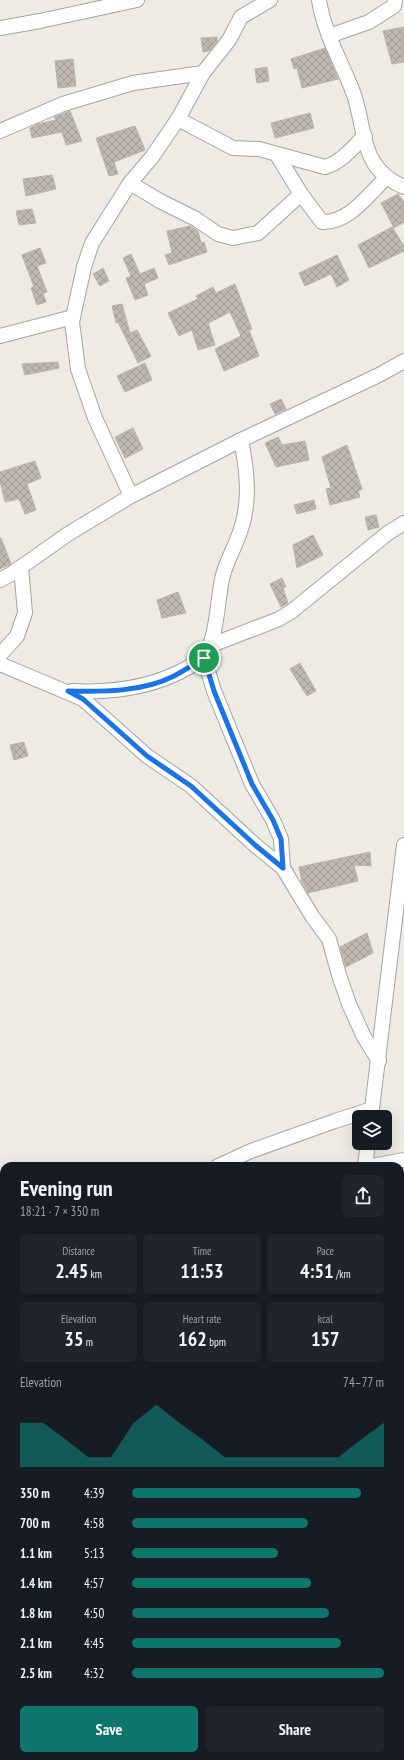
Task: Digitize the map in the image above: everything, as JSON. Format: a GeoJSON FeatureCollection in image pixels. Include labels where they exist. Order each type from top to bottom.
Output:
{"type":"FeatureCollection","features":[{"type":"Feature","properties":{"kind":"street"},"geometry":{"type":"LineString","coordinates":[[0,28],[137,0]]}},
{"type":"Feature","properties":{"kind":"street"},"geometry":{"type":"LineString","coordinates":[[131,496],[95,418],[78,369],[72,322],[84,267],[92,243],[130,183],[152,157],[178,119],[203,73],[229,40],[241,17],[270,0]]}},
{"type":"Feature","properties":{"kind":"street"},"geometry":{"type":"LineString","coordinates":[[319,0],[322,17],[329,36],[354,93],[373,162],[386,178],[404,187]]}},
{"type":"Feature","properties":{"kind":"street"},"geometry":{"type":"LineString","coordinates":[[329,36],[369,22],[394,6],[395,0]]}},
{"type":"Feature","properties":{"kind":"street"},"geometry":{"type":"LineString","coordinates":[[0,130],[63,104],[133,83],[203,73]]}},
{"type":"Feature","properties":{"kind":"street"},"geometry":{"type":"LineString","coordinates":[[178,119],[234,148],[259,149],[325,167],[332,165],[343,157],[365,136]]}},
{"type":"Feature","properties":{"kind":"street"},"geometry":{"type":"LineString","coordinates":[[277,155],[301,194],[322,222],[332,222],[350,214],[386,178]]}},
{"type":"Feature","properties":{"kind":"street"},"geometry":{"type":"LineString","coordinates":[[130,183],[196,219],[218,234],[233,238],[258,233],[301,194]]}},
{"type":"Feature","properties":{"kind":"street"},"geometry":{"type":"LineString","coordinates":[[0,336],[73,317]]}},
{"type":"Feature","properties":{"kind":"street"},"geometry":{"type":"LineString","coordinates":[[0,580],[68,534],[131,496],[242,440],[379,375],[404,361]]}},
{"type":"Feature","properties":{"kind":"street"},"geometry":{"type":"LineString","coordinates":[[242,440],[247,471],[246,502],[241,531],[223,574],[218,612],[206,652],[214,691],[252,784],[273,820],[281,839],[283,868]]}},
{"type":"Feature","properties":{"kind":"street"},"geometry":{"type":"LineString","coordinates":[[68,691],[92,692],[120,690],[151,684],[173,676],[206,652],[279,619],[292,611],[388,534],[404,523]]}},
{"type":"Feature","properties":{"kind":"street"},"geometry":{"type":"LineString","coordinates":[[0,655],[17,636],[24,613],[21,567]]}},
{"type":"Feature","properties":{"kind":"street"},"geometry":{"type":"LineString","coordinates":[[0,664],[68,691],[83,699],[147,756],[191,786],[255,845],[283,868],[312,916],[329,939],[349,1004],[364,1037],[379,1061]]}},
{"type":"Feature","properties":{"kind":"street"},"geometry":{"type":"LineString","coordinates":[[372,1110],[404,844]]}},
{"type":"Feature","properties":{"kind":"street"},"geometry":{"type":"LineString","coordinates":[[227,1162],[335,1120],[352,1117]]}},
{"type":"Feature","properties":{"kind":"street"},"geometry":{"type":"LineString","coordinates":[[366,1162],[367,1150]]}},
{"type":"Feature","properties":{"kind":"street"},"geometry":{"type":"LineString","coordinates":[[393,1162],[404,1160]]}},
{"type":"Feature","properties":{"kind":"building"},"geometry":{"type":"Polygon","coordinates":[[[404,27],[404,62],[392,64],[383,31],[404,27]]]}},
{"type":"Feature","properties":{"kind":"building"},"geometry":{"type":"Polygon","coordinates":[[[217,37],[217,42],[209,51],[203,52],[201,38],[217,37]]]}},
{"type":"Feature","properties":{"kind":"building"},"geometry":{"type":"Polygon","coordinates":[[[325,48],[338,79],[302,88],[297,68],[294,69],[291,59],[325,48]]]}},
{"type":"Feature","properties":{"kind":"building"},"geometry":{"type":"Polygon","coordinates":[[[73,59],[76,86],[58,88],[55,61],[73,59]]]}},
{"type":"Feature","properties":{"kind":"building"},"geometry":{"type":"Polygon","coordinates":[[[267,67],[269,81],[257,83],[255,69],[267,67]]]}},
{"type":"Feature","properties":{"kind":"building"},"geometry":{"type":"Polygon","coordinates":[[[70,111],[82,141],[66,145],[62,132],[32,138],[30,128],[38,124],[56,120],[54,117],[70,111]]]}},
{"type":"Feature","properties":{"kind":"building"},"geometry":{"type":"Polygon","coordinates":[[[310,113],[314,128],[275,138],[271,123],[310,113]]]}},
{"type":"Feature","properties":{"kind":"building"},"geometry":{"type":"Polygon","coordinates":[[[135,126],[145,150],[114,162],[118,174],[109,176],[96,138],[135,126]]]}},
{"type":"Feature","properties":{"kind":"building"},"geometry":{"type":"Polygon","coordinates":[[[52,175],[56,189],[26,196],[23,179],[52,175]]]}},
{"type":"Feature","properties":{"kind":"building"},"geometry":{"type":"Polygon","coordinates":[[[398,194],[404,202],[404,222],[394,228],[381,203],[398,194]]]}},
{"type":"Feature","properties":{"kind":"building"},"geometry":{"type":"Polygon","coordinates":[[[32,209],[36,223],[19,225],[16,211],[32,209]]]}},
{"type":"Feature","properties":{"kind":"building"},"geometry":{"type":"Polygon","coordinates":[[[190,226],[198,231],[201,243],[204,242],[207,252],[169,265],[165,255],[172,253],[167,231],[190,226]]]}},
{"type":"Feature","properties":{"kind":"building"},"geometry":{"type":"Polygon","coordinates":[[[392,227],[404,246],[404,251],[369,268],[358,245],[392,227]]]}},
{"type":"Feature","properties":{"kind":"building"},"geometry":{"type":"Polygon","coordinates":[[[40,248],[46,263],[37,266],[47,292],[43,293],[46,302],[37,305],[31,288],[34,287],[22,255],[40,248]]]}},
{"type":"Feature","properties":{"kind":"building"},"geometry":{"type":"Polygon","coordinates":[[[131,254],[140,274],[154,268],[158,278],[144,284],[148,295],[135,300],[126,278],[131,276],[123,258],[131,254]]]}},
{"type":"Feature","properties":{"kind":"building"},"geometry":{"type":"Polygon","coordinates":[[[337,255],[349,280],[337,287],[331,274],[305,286],[299,273],[337,255]]]}},
{"type":"Feature","properties":{"kind":"building"},"geometry":{"type":"Polygon","coordinates":[[[103,268],[109,281],[100,286],[93,274],[103,268]]]}},
{"type":"Feature","properties":{"kind":"building"},"geometry":{"type":"Polygon","coordinates":[[[235,284],[252,329],[249,330],[259,356],[224,371],[215,349],[241,336],[230,312],[208,323],[215,345],[198,350],[192,330],[179,336],[168,313],[198,299],[196,296],[213,287],[216,293],[235,284]]]}},
{"type":"Feature","properties":{"kind":"building"},"geometry":{"type":"Polygon","coordinates":[[[122,304],[130,333],[137,330],[151,356],[138,363],[118,322],[116,323],[112,306],[122,304]]]}},
{"type":"Feature","properties":{"kind":"building"},"geometry":{"type":"Polygon","coordinates":[[[58,362],[59,368],[25,375],[22,364],[58,362]]]}},
{"type":"Feature","properties":{"kind":"building"},"geometry":{"type":"Polygon","coordinates":[[[145,363],[152,380],[125,392],[117,376],[145,363]]]}},
{"type":"Feature","properties":{"kind":"building"},"geometry":{"type":"Polygon","coordinates":[[[281,399],[286,409],[275,414],[270,404],[281,399]]]}},
{"type":"Feature","properties":{"kind":"building"},"geometry":{"type":"Polygon","coordinates":[[[133,428],[143,449],[125,458],[115,437],[133,428]]]}},
{"type":"Feature","properties":{"kind":"building"},"geometry":{"type":"Polygon","coordinates":[[[278,437],[282,445],[305,441],[309,460],[276,467],[265,443],[278,437]]]}},
{"type":"Feature","properties":{"kind":"building"},"geometry":{"type":"Polygon","coordinates":[[[347,445],[362,489],[358,491],[360,497],[330,505],[326,489],[331,488],[322,457],[347,445]]]}},
{"type":"Feature","properties":{"kind":"building"},"geometry":{"type":"Polygon","coordinates":[[[35,461],[41,478],[27,484],[36,510],[25,514],[19,499],[5,502],[0,481],[0,472],[35,461]]]}},
{"type":"Feature","properties":{"kind":"building"},"geometry":{"type":"Polygon","coordinates":[[[314,500],[316,509],[297,514],[294,505],[314,500]]]}},
{"type":"Feature","properties":{"kind":"building"},"geometry":{"type":"Polygon","coordinates":[[[376,515],[379,527],[368,530],[365,517],[376,515]]]}},
{"type":"Feature","properties":{"kind":"building"},"geometry":{"type":"Polygon","coordinates":[[[313,535],[323,555],[297,568],[293,545],[313,535]]]}},
{"type":"Feature","properties":{"kind":"building"},"geometry":{"type":"Polygon","coordinates":[[[0,538],[11,564],[0,569],[0,538]]]}},
{"type":"Feature","properties":{"kind":"building"},"geometry":{"type":"Polygon","coordinates":[[[282,578],[286,587],[283,588],[288,603],[281,607],[270,584],[282,578]]]}},
{"type":"Feature","properties":{"kind":"building"},"geometry":{"type":"Polygon","coordinates":[[[178,592],[186,613],[162,618],[157,600],[178,592]]]}},
{"type":"Feature","properties":{"kind":"building"},"geometry":{"type":"Polygon","coordinates":[[[300,663],[316,691],[307,696],[290,669],[300,663]]]}},
{"type":"Feature","properties":{"kind":"building"},"geometry":{"type":"Polygon","coordinates":[[[24,742],[28,756],[14,760],[10,745],[24,742]]]}},
{"type":"Feature","properties":{"kind":"building"},"geometry":{"type":"Polygon","coordinates":[[[370,852],[371,866],[354,865],[358,881],[308,893],[302,882],[299,867],[370,852]]]}},
{"type":"Feature","properties":{"kind":"building"},"geometry":{"type":"Polygon","coordinates":[[[367,933],[373,953],[346,967],[340,947],[367,933]]]}},
{"type":"Feature","properties":{"kind":"route"},"geometry":{"type":"LineString","coordinates":[[204,658],[214,691],[252,784],[273,820],[281,839],[283,849],[283,868],[255,845],[191,786],[147,756],[83,699],[68,691],[92,692],[120,690],[151,684],[173,676],[204,658]]}}]}
